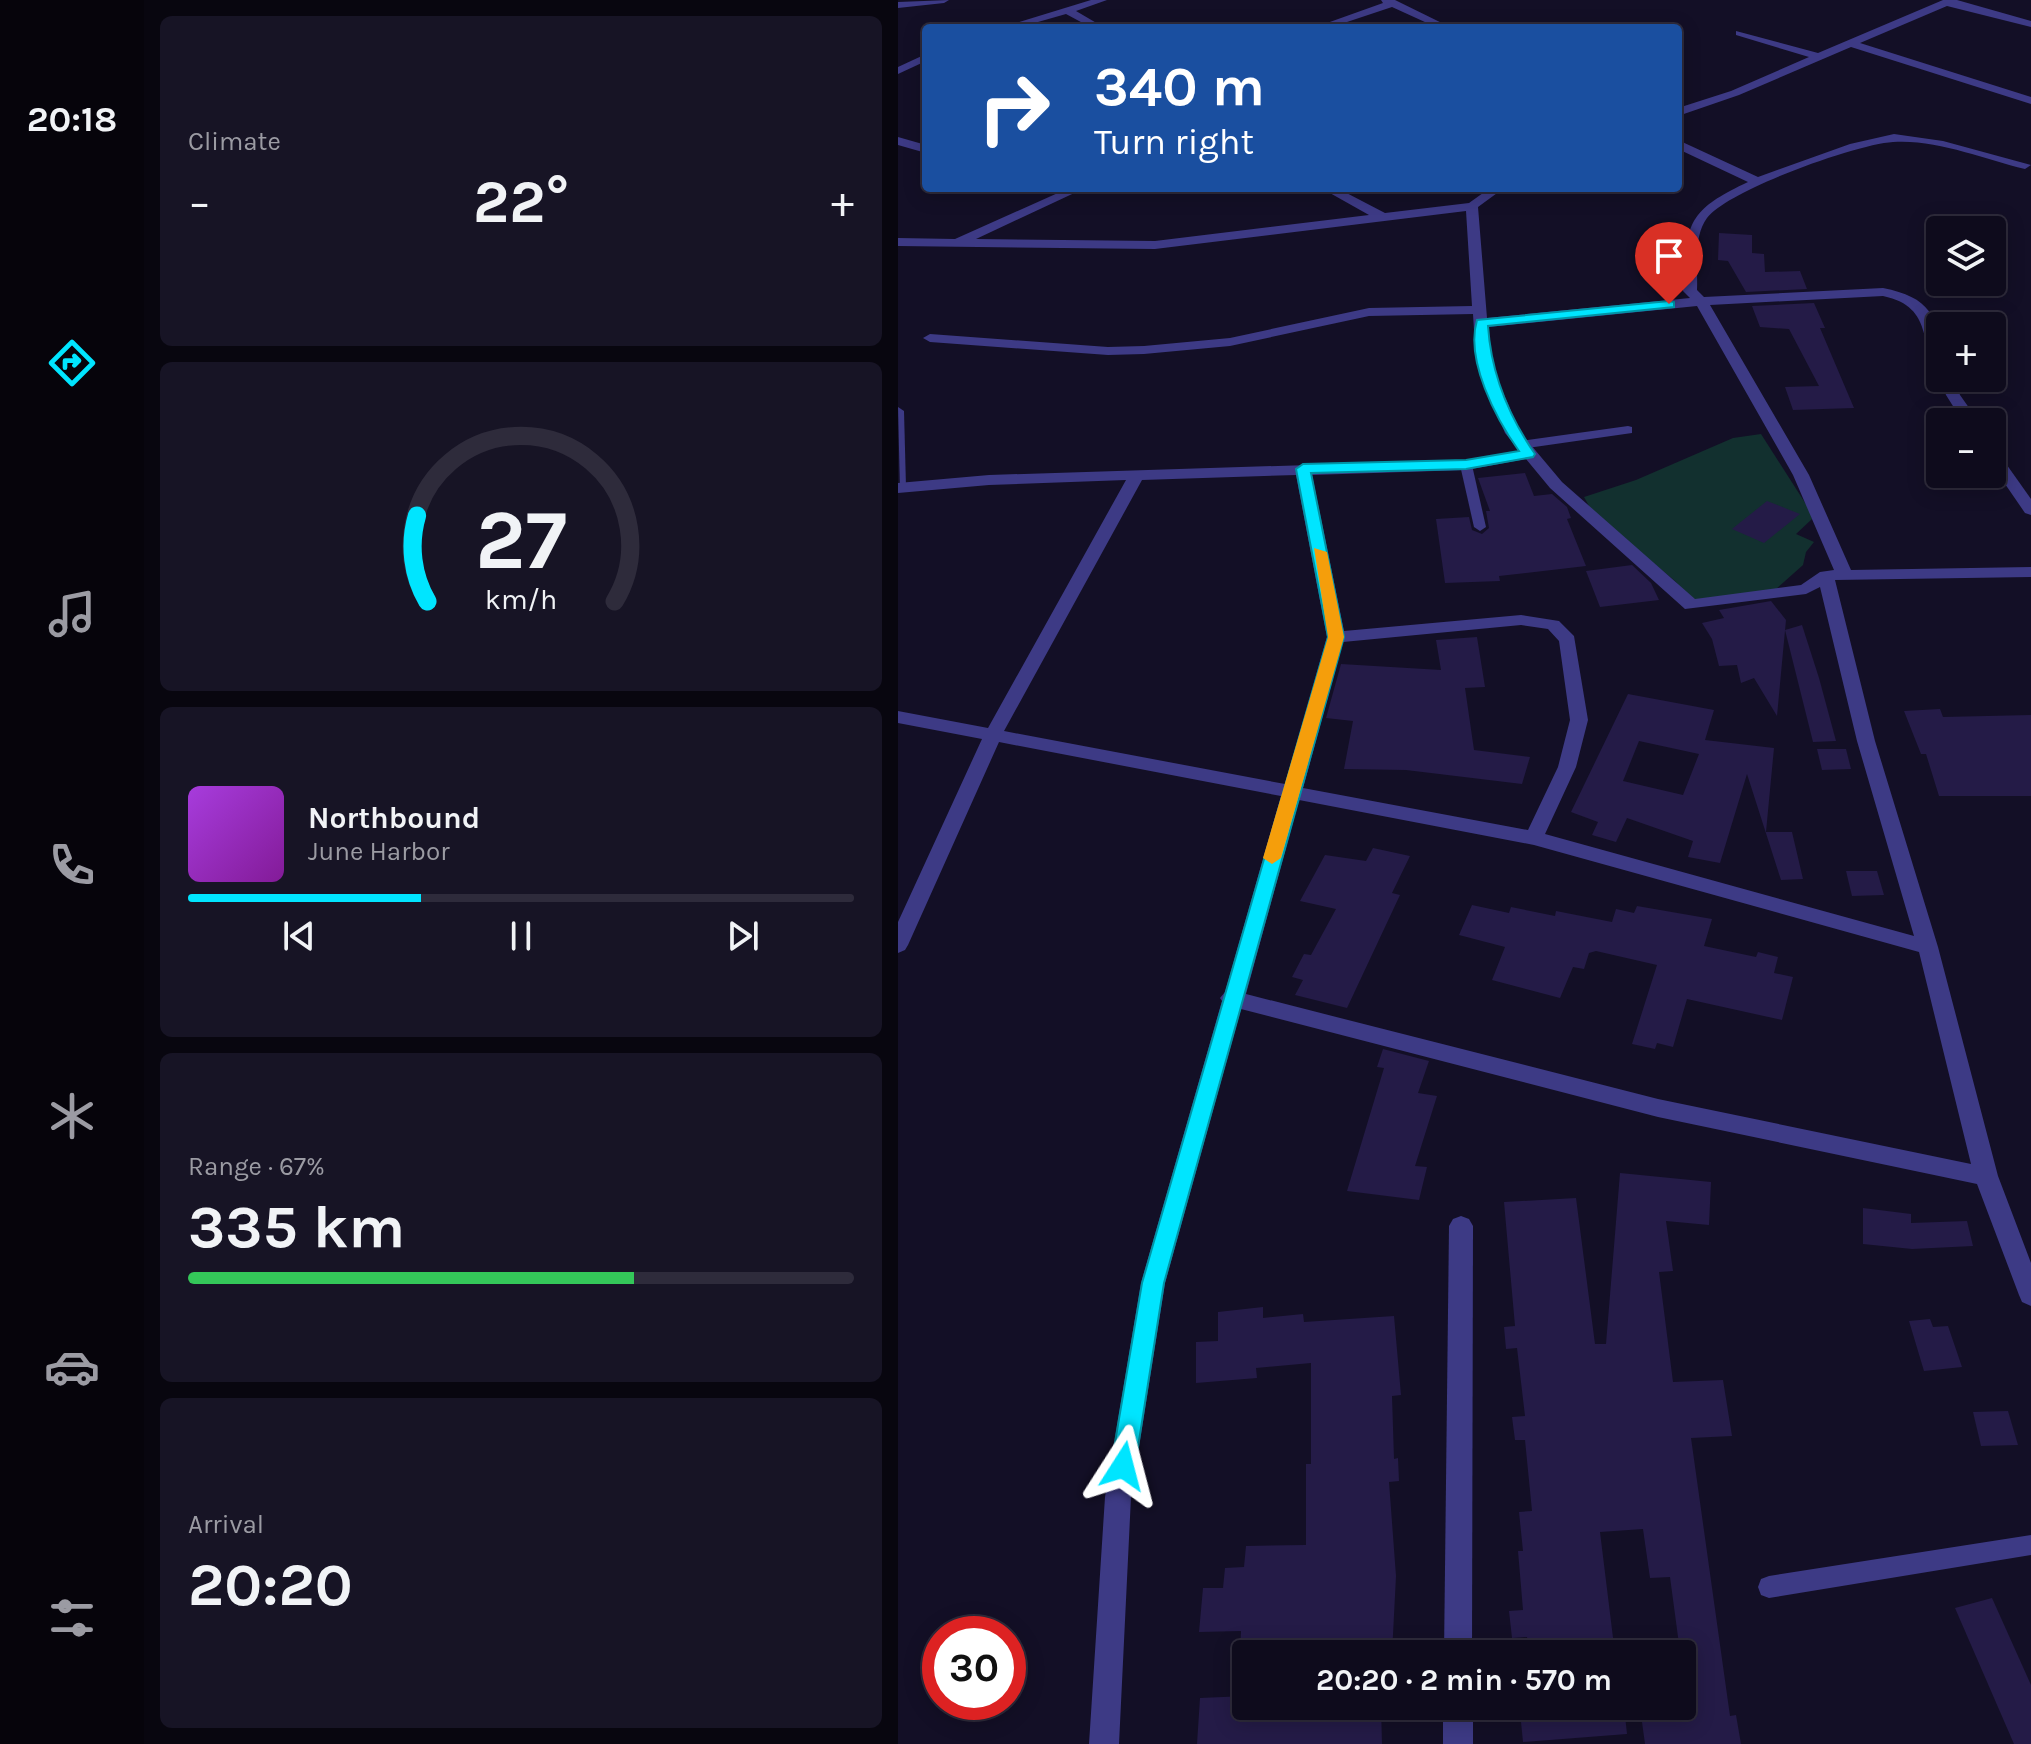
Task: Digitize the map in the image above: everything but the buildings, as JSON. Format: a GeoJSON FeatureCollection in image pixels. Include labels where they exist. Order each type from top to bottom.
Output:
{"type":"FeatureCollection","features":[{"type":"Feature","properties":{"kind":"street"},"geometry":{"type":"LineString","coordinates":[[898,5],[944,0]]}},
{"type":"Feature","properties":{"kind":"street"},"geometry":{"type":"LineString","coordinates":[[1019,24],[1102,0]]}},
{"type":"Feature","properties":{"kind":"street"},"geometry":{"type":"LineString","coordinates":[[1682,111],[1735,93],[1950,1],[2031,24]]}},
{"type":"Feature","properties":{"kind":"street"},"geometry":{"type":"LineString","coordinates":[[1329,24],[1389,2],[1438,24]]}},
{"type":"Feature","properties":{"kind":"street"},"geometry":{"type":"LineString","coordinates":[[1067,10],[1093,24]]}},
{"type":"Feature","properties":{"kind":"street"},"geometry":{"type":"LineString","coordinates":[[1740,33],[1819,57]]}},
{"type":"Feature","properties":{"kind":"street"},"geometry":{"type":"LineString","coordinates":[[1851,44],[2031,101]]}},
{"type":"Feature","properties":{"kind":"street"},"geometry":{"type":"LineString","coordinates":[[898,71],[922,59]]}},
{"type":"Feature","properties":{"kind":"street"},"geometry":{"type":"LineString","coordinates":[[2025,165],[1911,140],[1882,139],[1758,182],[1733,192],[1704,213],[1693,239],[1690,291],[1701,301],[1784,441],[1830,530],[1835,575],[1866,741],[1928,947],[1986,1176],[2031,1295]]}},
{"type":"Feature","properties":{"kind":"street"},"geometry":{"type":"LineString","coordinates":[[898,141],[922,146]]}},
{"type":"Feature","properties":{"kind":"street"},"geometry":{"type":"LineString","coordinates":[[1682,146],[1758,182]]}},
{"type":"Feature","properties":{"kind":"street"},"geometry":{"type":"LineString","coordinates":[[1048,192],[1057,196]]}},
{"type":"Feature","properties":{"kind":"street"},"geometry":{"type":"LineString","coordinates":[[956,243],[1068,192]]}},
{"type":"Feature","properties":{"kind":"street"},"geometry":{"type":"LineString","coordinates":[[1335,192],[1381,216]]}},
{"type":"Feature","properties":{"kind":"street"},"geometry":{"type":"LineString","coordinates":[[898,242],[1155,245],[1472,206],[1492,192]]}},
{"type":"Feature","properties":{"kind":"street"},"geometry":{"type":"LineString","coordinates":[[1472,206],[1483,362],[1524,449],[1588,515],[1691,605],[1806,589],[1835,575],[2031,572]]}},
{"type":"Feature","properties":{"kind":"street"},"geometry":{"type":"LineString","coordinates":[[930,338],[1132,351],[1230,342],[1369,312],[1480,316],[1701,301],[1898,294],[1923,309],[1926,317]]}},
{"type":"Feature","properties":{"kind":"street"},"geometry":{"type":"LineString","coordinates":[[899,488],[989,480],[1466,465],[1524,449]]}},
{"type":"Feature","properties":{"kind":"street"},"geometry":{"type":"LineString","coordinates":[[1104,1744],[1118,1497],[1153,1283],[1231,998],[1336,637],[1303,469]]}},
{"type":"Feature","properties":{"kind":"street"},"geometry":{"type":"LineString","coordinates":[[2006,474],[2031,510]]}},
{"type":"Feature","properties":{"kind":"street"},"geometry":{"type":"LineString","coordinates":[[898,945],[993,735],[1137,475]]}},
{"type":"Feature","properties":{"kind":"street"},"geometry":{"type":"LineString","coordinates":[[1336,637],[1521,620],[1553,625],[1568,640],[1579,720],[1567,767],[1534,838]]}},
{"type":"Feature","properties":{"kind":"street"},"geometry":{"type":"LineString","coordinates":[[898,717],[1534,838],[1928,947]]}},
{"type":"Feature","properties":{"kind":"street"},"geometry":{"type":"LineString","coordinates":[[1231,998],[1658,1108],[1986,1176]]}},
{"type":"Feature","properties":{"kind":"street"},"geometry":{"type":"LineString","coordinates":[[1458,1640],[1461,1226]]}},
{"type":"Feature","properties":{"kind":"street"},"geometry":{"type":"LineString","coordinates":[[1458,1720],[1458,1744]]}},
{"type":"Feature","properties":{"kind":"lane"},"geometry":{"type":"LineString","coordinates":[[898,411],[899,488]]}},
{"type":"Feature","properties":{"kind":"lane"},"geometry":{"type":"LineString","coordinates":[[1524,449],[1628,430]]}},
{"type":"Feature","properties":{"kind":"lane"},"geometry":{"type":"LineString","coordinates":[[1466,465],[1480,527]]}},
{"type":"Feature","properties":{"kind":"lane"},"geometry":{"type":"LineString","coordinates":[[1769,1587],[2031,1545]]}},
{"type":"Feature","properties":{"kind":"green space"},"geometry":{"type":"Polygon","coordinates":[[[1761,434],[1809,509],[1812,519],[1796,534],[1814,542],[1806,552],[1803,565],[1775,590],[1691,600],[1675,581],[1593,513],[1584,497],[1636,480],[1733,438],[1761,434]]]}},
{"type":"Feature","properties":{"kind":"slow traffic"},"geometry":{"type":"LineString","coordinates":[[1272,858],[1336,637],[1319,552]]}},
{"type":"Feature","properties":{"kind":"route"},"geometry":{"type":"LineString","coordinates":[[1123,1466],[1153,1283],[1231,998],[1336,637],[1303,469],[1466,465],[1528,454],[1513,433],[1483,362],[1481,323],[1669,304]]}}]}
